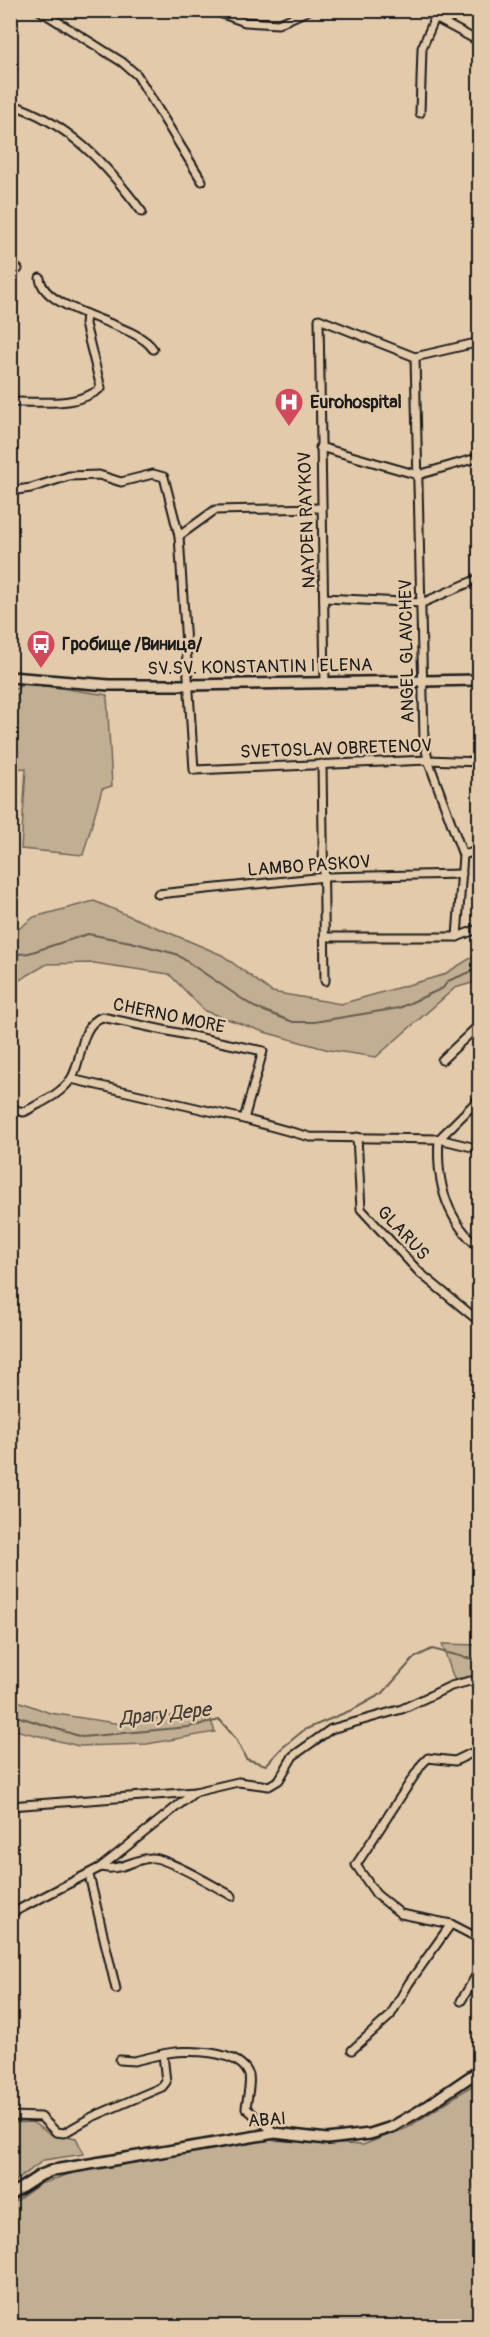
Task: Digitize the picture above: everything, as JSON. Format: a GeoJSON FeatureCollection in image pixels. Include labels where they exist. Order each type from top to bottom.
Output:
{"type":"FeatureCollection","features":[{"type":"Feature","properties":{"kind":"street"},"geometry":{"type":"LineString","coordinates":[[39,10],[137,75],[202,181]]}},
{"type":"Feature","properties":{"kind":"street"},"geometry":{"type":"LineString","coordinates":[[211,10],[245,22],[278,24],[309,10]]}},
{"type":"Feature","properties":{"kind":"street"},"geometry":{"type":"LineString","coordinates":[[420,10],[434,20],[467,33],[480,42]]}},
{"type":"Feature","properties":{"kind":"street"},"geometry":{"type":"LineString","coordinates":[[420,113],[422,48],[434,20]]}},
{"type":"Feature","properties":{"kind":"street"},"geometry":{"type":"LineString","coordinates":[[10,104],[33,111],[72,134],[102,164],[142,212]]}},
{"type":"Feature","properties":{"kind":"street"},"geometry":{"type":"LineString","coordinates":[[10,274],[18,269]]}},
{"type":"Feature","properties":{"kind":"street"},"geometry":{"type":"LineString","coordinates":[[40,281],[52,296],[86,314],[140,336],[153,349]]}},
{"type":"Feature","properties":{"kind":"street"},"geometry":{"type":"LineString","coordinates":[[10,402],[62,403],[80,399],[98,391],[101,385],[85,324],[86,314]]}},
{"type":"Feature","properties":{"kind":"street","name":"NAYDEN RAYKOV"},"geometry":{"type":"LineString","coordinates":[[325,684],[319,319],[415,357]]}},
{"type":"Feature","properties":{"kind":"street"},"geometry":{"type":"LineString","coordinates":[[415,357],[480,342]]}},
{"type":"Feature","properties":{"kind":"street","name":"ANGEL GLAVCHEV"},"geometry":{"type":"LineString","coordinates":[[415,357],[424,739],[428,760],[463,855],[457,937]]}},
{"type":"Feature","properties":{"kind":"street"},"geometry":{"type":"LineString","coordinates":[[320,447],[418,475],[480,457]]}},
{"type":"Feature","properties":{"kind":"street"},"geometry":{"type":"LineString","coordinates":[[10,491],[31,488],[69,476],[99,475],[121,482],[159,475],[168,484],[179,536],[187,685]]}},
{"type":"Feature","properties":{"kind":"street"},"geometry":{"type":"LineString","coordinates":[[179,536],[215,510],[321,508]]}},
{"type":"Feature","properties":{"kind":"street"},"geometry":{"type":"LineString","coordinates":[[324,597],[422,603],[480,578]]}},
{"type":"Feature","properties":{"kind":"street","name":"SV.SV. KONSTANTIN I ELENA"},"geometry":{"type":"LineString","coordinates":[[10,677],[109,685],[325,684],[480,680]]}},
{"type":"Feature","properties":{"kind":"street","name":"SVETOSLAV OBRETENOV"},"geometry":{"type":"LineString","coordinates":[[187,685],[194,770],[428,760],[480,762]]}},
{"type":"Feature","properties":{"kind":"street"},"geometry":{"type":"LineString","coordinates":[[322,764],[326,981]]}},
{"type":"Feature","properties":{"kind":"street"},"geometry":{"type":"LineString","coordinates":[[463,855],[480,850]]}},
{"type":"Feature","properties":{"kind":"street","name":"LAMBO PASKOV"},"geometry":{"type":"LineString","coordinates":[[159,894],[325,877],[462,873]]}},
{"type":"Feature","properties":{"kind":"street"},"geometry":{"type":"LineString","coordinates":[[325,937],[457,937],[480,928]]}},
{"type":"Feature","properties":{"kind":"street","name":"CHERNO MORE"},"geometry":{"type":"LineString","coordinates":[[71,1079],[87,1032],[92,1023],[102,1017],[263,1051],[244,1119]]}},
{"type":"Feature","properties":{"kind":"street"},"geometry":{"type":"LineString","coordinates":[[442,1060],[480,1024]]}},
{"type":"Feature","properties":{"kind":"street"},"geometry":{"type":"LineString","coordinates":[[10,1109],[24,1112],[54,1095],[71,1079],[244,1119],[310,1137],[439,1138],[480,1149]]}},
{"type":"Feature","properties":{"kind":"street"},"geometry":{"type":"LineString","coordinates":[[480,1098],[439,1138],[438,1163],[447,1206],[466,1235],[480,1248]]}},
{"type":"Feature","properties":{"kind":"street","name":"GLARUS"},"geometry":{"type":"LineString","coordinates":[[357,1137],[361,1209],[420,1273],[480,1322]]}},
{"type":"Feature","properties":{"kind":"street"},"geometry":{"type":"LineString","coordinates":[[10,1806],[195,1792],[237,1782],[269,1786],[279,1780],[292,1756],[331,1729],[402,1709],[451,1686],[470,1681],[480,1684]]}},
{"type":"Feature","properties":{"kind":"street"},"geometry":{"type":"LineString","coordinates":[[480,1749],[455,1761],[428,1758],[356,1865],[376,1894],[401,1914],[451,1924],[480,1939]]}},
{"type":"Feature","properties":{"kind":"street"},"geometry":{"type":"LineString","coordinates":[[10,1914],[89,1875],[195,1792]]}},
{"type":"Feature","properties":{"kind":"street"},"geometry":{"type":"LineString","coordinates":[[101,1867],[110,1869],[146,1858],[162,1858],[232,1896]]}},
{"type":"Feature","properties":{"kind":"street"},"geometry":{"type":"LineString","coordinates":[[89,1875],[116,1989]]}},
{"type":"Feature","properties":{"kind":"street"},"geometry":{"type":"LineString","coordinates":[[352,2050],[390,2016],[409,1983],[451,1924]]}},
{"type":"Feature","properties":{"kind":"street"},"geometry":{"type":"LineString","coordinates":[[461,2001],[480,1969]]}},
{"type":"Feature","properties":{"kind":"street"},"geometry":{"type":"LineString","coordinates":[[120,2060],[134,2061],[163,2054],[197,2051],[235,2060],[244,2066],[250,2078],[246,2108],[274,2133]]}},
{"type":"Feature","properties":{"kind":"street"},"geometry":{"type":"LineString","coordinates":[[10,2116],[41,2117],[56,2132],[64,2133],[92,2117],[162,2087],[166,2082],[163,2054]]}},
{"type":"Feature","properties":{"kind":"street","name":"ABAI"},"geometry":{"type":"LineString","coordinates":[[10,2195],[41,2175],[54,2170],[274,2133],[327,2139],[370,2134],[402,2121],[480,2070]]}},
{"type":"Feature","properties":{"kind":"shaded area"},"geometry":{"type":"Polygon","coordinates":[[[26,683],[107,695],[112,786],[102,789],[83,855],[21,849],[26,768],[11,769],[11,691],[26,683]]]}},
{"type":"Feature","properties":{"kind":"shaded area"},"geometry":{"type":"Polygon","coordinates":[[[94,901],[222,955],[272,992],[341,1004],[443,975],[479,953],[479,981],[455,988],[376,1057],[329,1050],[264,1032],[205,1011],[169,974],[94,963],[47,964],[11,985],[11,935],[34,917],[94,901]]]}},
{"type":"Feature","properties":{"kind":"shaded area"},"geometry":{"type":"Polygon","coordinates":[[[442,1644],[479,1645],[479,1676],[454,1679],[442,1644]]]}},
{"type":"Feature","properties":{"kind":"shaded area"},"geometry":{"type":"Polygon","coordinates":[[[10,1698],[50,1713],[121,1724],[207,1710],[215,1732],[147,1744],[79,1746],[11,1729],[10,1698]]]}},
{"type":"Feature","properties":{"kind":"shaded area"},"geometry":{"type":"Polygon","coordinates":[[[479,2081],[479,2326],[11,2326],[11,2205],[40,2184],[75,2172],[270,2140],[363,2145],[407,2128],[479,2081]]]}},
{"type":"Feature","properties":{"kind":"shaded area"},"geometry":{"type":"Polygon","coordinates":[[[32,2122],[47,2132],[76,2138],[84,2154],[44,2160],[11,2184],[10,2123],[32,2122]]]}},
{"type":"Feature","properties":{"kind":"waterway"},"geometry":{"type":"LineString","coordinates":[[10,955],[29,953],[88,934],[131,942],[176,954],[254,1007],[293,1022],[314,1022],[399,1008],[443,988],[448,981],[480,968]]}},
{"type":"Feature","properties":{"kind":"waterway","name":"Драгу Дере"},"geometry":{"type":"LineString","coordinates":[[10,1714],[82,1737],[188,1727],[220,1720],[236,1739],[246,1759],[266,1765],[304,1730],[354,1709],[383,1693],[414,1658],[432,1649],[480,1661]]}},
{"type":"Feature","properties":{"kind":"place","name":"Eurohospital"},"geometry":{"type":"Point","coordinates":[289,428]}},
{"type":"Feature","properties":{"kind":"place","name":"Гробище /Виница/"},"geometry":{"type":"Point","coordinates":[41,670]}}]}
